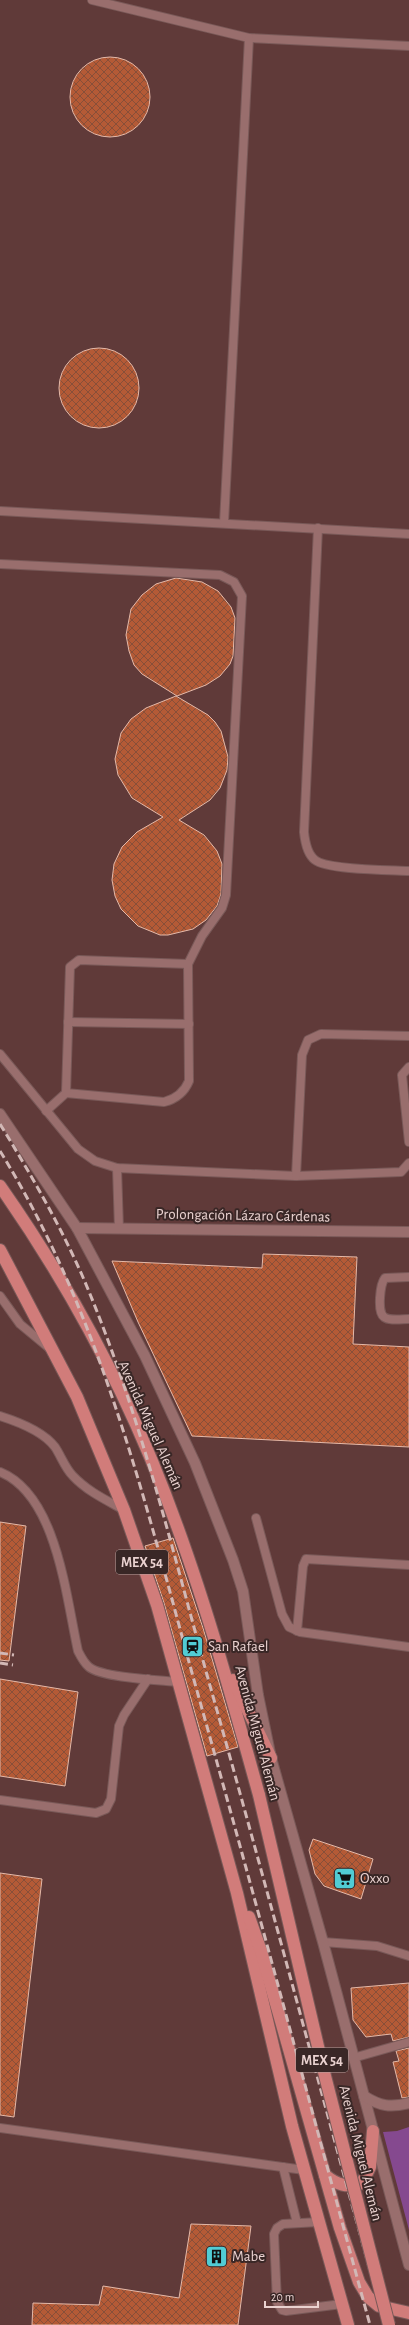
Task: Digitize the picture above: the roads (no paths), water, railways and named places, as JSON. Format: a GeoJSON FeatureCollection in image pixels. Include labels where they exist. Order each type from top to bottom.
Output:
{"type":"FeatureCollection","features":[{"type":"Feature","properties":{"kind":"highway","name":"Avenida Miguel Alemán"},"geometry":{"type":"LineString","coordinates":[[0,1186],[56,1272],[105,1359],[132,1416],[177,1525],[219,1652],[259,1795],[324,2072],[389,2325]]}},
{"type":"Feature","properties":{"kind":"highway","name":"MEX 54"},"geometry":{"type":"LineString","coordinates":[[0,1250],[77,1397],[124,1510],[157,1605],[237,1893],[304,2170],[348,2325]]}},
{"type":"Feature","properties":{"kind":"highway"},"geometry":{"type":"LineString","coordinates":[[219,1652],[271,1758]]}},
{"type":"Feature","properties":{"kind":"highway"},"geometry":{"type":"LineString","coordinates":[[237,1893],[253,1924],[340,2228],[359,2282],[368,2296],[379,2306],[409,2313]]}},
{"type":"Feature","properties":{"kind":"highway"},"geometry":{"type":"LineString","coordinates":[[325,2175],[334,2183],[341,2185],[354,2185],[362,2183],[370,2167],[374,2132]]}},
{"type":"Feature","properties":{"kind":"street","name":"Avenida Miguel Alemán"},"geometry":{"type":"LineString","coordinates":[[0,1114],[76,1228],[145,1356],[196,1463],[233,1560],[243,1591],[258,1695],[271,1758],[323,1942],[409,2265]]}},
{"type":"Feature","properties":{"kind":"street","name":"Prolongación Lázaro Cárdenas"},"geometry":{"type":"LineString","coordinates":[[76,1228],[409,1232]]}},
{"type":"Feature","properties":{"kind":"street"},"geometry":{"type":"LineString","coordinates":[[364,2096],[378,2105],[388,2107],[409,2102]]}},
{"type":"Feature","properties":{"kind":"lane"},"geometry":{"type":"LineString","coordinates":[[92,0],[249,38],[409,46]]}},
{"type":"Feature","properties":{"kind":"lane"},"geometry":{"type":"LineString","coordinates":[[224,523],[249,38]]}},
{"type":"Feature","properties":{"kind":"lane"},"geometry":{"type":"LineString","coordinates":[[0,511],[409,534]]}},
{"type":"Feature","properties":{"kind":"lane"},"geometry":{"type":"LineString","coordinates":[[318,528],[304,832],[306,845],[310,855],[322,864],[409,871]]}},
{"type":"Feature","properties":{"kind":"lane"},"geometry":{"type":"LineString","coordinates":[[0,564],[220,575],[234,582],[242,596],[226,895],[222,908],[202,936],[188,964],[189,1081],[186,1090],[174,1100],[164,1102],[66,1093]]}},
{"type":"Feature","properties":{"kind":"lane"},"geometry":{"type":"LineString","coordinates":[[46,1111],[66,1093],[70,967],[74,962],[79,960],[188,964]]}},
{"type":"Feature","properties":{"kind":"lane"},"geometry":{"type":"LineString","coordinates":[[68,1022],[189,1024]]}},
{"type":"Feature","properties":{"kind":"lane"},"geometry":{"type":"LineString","coordinates":[[296,1176],[302,1055],[308,1040],[321,1034],[409,1036]]}},
{"type":"Feature","properties":{"kind":"lane"},"geometry":{"type":"LineString","coordinates":[[0,1054],[78,1149],[95,1161],[117,1168],[296,1176],[401,1172],[409,1163]]}},
{"type":"Feature","properties":{"kind":"lane"},"geometry":{"type":"LineString","coordinates":[[409,1067],[402,1074],[409,1142]]}},
{"type":"Feature","properties":{"kind":"lane"},"geometry":{"type":"LineString","coordinates":[[117,1168],[119,1228]]}},
{"type":"Feature","properties":{"kind":"lane"},"geometry":{"type":"LineString","coordinates":[[409,1277],[385,1278],[381,1284],[380,1310],[382,1315],[387,1318],[409,1319]]}},
{"type":"Feature","properties":{"kind":"lane"},"geometry":{"type":"LineString","coordinates":[[0,1296],[20,1324],[54,1352]]}},
{"type":"Feature","properties":{"kind":"lane"},"geometry":{"type":"LineString","coordinates":[[0,1416],[16,1421],[46,1438],[55,1447],[72,1474],[80,1482],[89,1490],[124,1510]]}},
{"type":"Feature","properties":{"kind":"lane"},"geometry":{"type":"LineString","coordinates":[[0,1472],[24,1486],[40,1508],[53,1540],[78,1651],[84,1662],[96,1671],[178,1682]]}},
{"type":"Feature","properties":{"kind":"lane"},"geometry":{"type":"LineString","coordinates":[[256,1518],[284,1618],[289,1627],[297,1631],[409,1647]]}},
{"type":"Feature","properties":{"kind":"lane"},"geometry":{"type":"LineString","coordinates":[[297,1631],[303,1566],[306,1559],[409,1565]]}},
{"type":"Feature","properties":{"kind":"lane"},"geometry":{"type":"LineString","coordinates":[[0,1800],[96,1813],[106,1809],[111,1799],[119,1726],[124,1715],[148,1679]]}},
{"type":"Feature","properties":{"kind":"lane"},"geometry":{"type":"LineString","coordinates":[[323,1942],[377,1946],[409,1956]]}},
{"type":"Feature","properties":{"kind":"lane"},"geometry":{"type":"LineString","coordinates":[[353,2058],[409,2042]]}},
{"type":"Feature","properties":{"kind":"lane"},"geometry":{"type":"LineString","coordinates":[[0,2128],[304,2170]]}},
{"type":"Feature","properties":{"kind":"lane"},"geometry":{"type":"LineString","coordinates":[[283,2167],[297,2223]]}},
{"type":"Feature","properties":{"kind":"lane"},"geometry":{"type":"LineString","coordinates":[[319,2222],[279,2225],[274,2234],[278,2307],[282,2310],[292,2311],[342,2304]]}},
{"type":"Feature","properties":{"kind":"railway"},"geometry":{"type":"LineString","coordinates":[[0,1124],[44,1198],[82,1275],[102,1323],[136,1422],[166,1523],[385,2325]]}},
{"type":"Feature","properties":{"kind":"railway"},"geometry":{"type":"LineString","coordinates":[[0,1151],[35,1212],[65,1275],[91,1339],[115,1405],[136,1471],[370,2325]]}},
{"type":"Feature","properties":{"kind":"railway"},"geometry":{"type":"LineString","coordinates":[[0,1653],[14,1655]]}},
{"type":"Feature","properties":{"kind":"railway"},"geometry":{"type":"LineString","coordinates":[[0,1663],[13,1665]]}},
{"type":"Feature","properties":{"kind":"place","name":"San Rafael"},"geometry":{"type":"Point","coordinates":[193,1646]}},
{"type":"Feature","properties":{"kind":"place","name":"Oxxo"},"geometry":{"type":"Point","coordinates":[345,1878]}},
{"type":"Feature","properties":{"kind":"place","name":"Mabe"},"geometry":{"type":"Point","coordinates":[216,2256]}}]}
